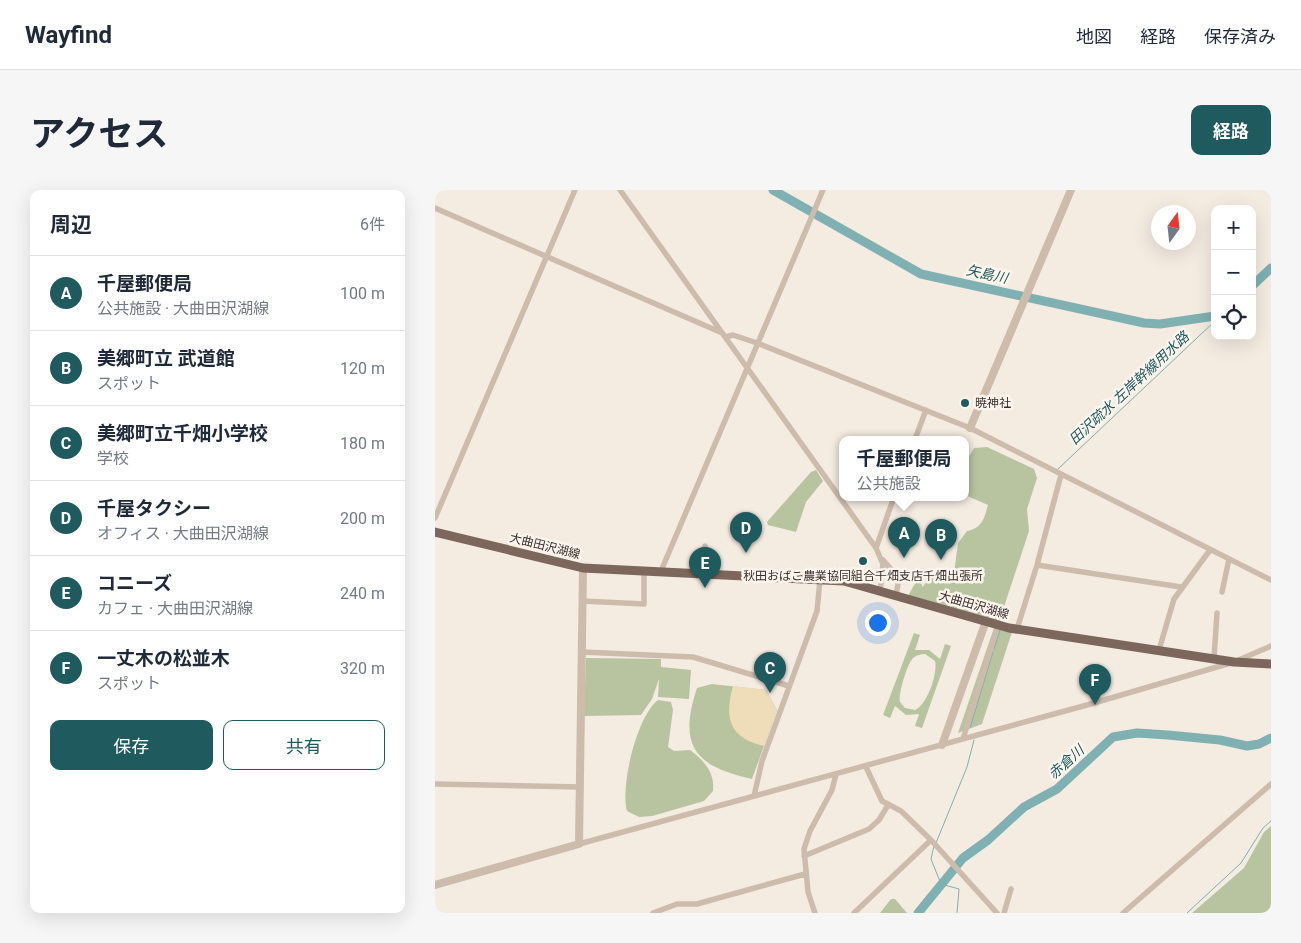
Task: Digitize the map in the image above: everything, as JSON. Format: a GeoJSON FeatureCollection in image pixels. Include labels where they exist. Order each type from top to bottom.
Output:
{"type":"FeatureCollection","features":[{"type":"Feature","properties":{"kind":"main road","name":"大曲田沢湖線"},"geometry":{"type":"LineString","coordinates":[[435,532],[583,568],[844,581],[986,622],[1017,629],[1234,662],[1271,664]]}},
{"type":"Feature","properties":{"kind":"street"},"geometry":{"type":"LineString","coordinates":[[435,518],[575,190]]}},
{"type":"Feature","properties":{"kind":"street"},"geometry":{"type":"LineString","coordinates":[[620,190],[839,496]]}},
{"type":"Feature","properties":{"kind":"street"},"geometry":{"type":"LineString","coordinates":[[661,571],[823,190]]}},
{"type":"Feature","properties":{"kind":"street"},"geometry":{"type":"LineString","coordinates":[[970,428],[1026,291],[1071,190]]}},
{"type":"Feature","properties":{"kind":"street"},"geometry":{"type":"LineString","coordinates":[[435,208],[723,335],[733,335],[757,343],[970,428],[1061,476],[1271,580]]}},
{"type":"Feature","properties":{"kind":"street"},"geometry":{"type":"LineString","coordinates":[[916,436],[926,410]]}},
{"type":"Feature","properties":{"kind":"street"},"geometry":{"type":"LineString","coordinates":[[1017,629],[1037,565],[1061,476]]}},
{"type":"Feature","properties":{"kind":"street"},"geometry":{"type":"LineString","coordinates":[[842,501],[876,548],[883,564],[880,592]]}},
{"type":"Feature","properties":{"kind":"street"},"geometry":{"type":"LineString","coordinates":[[876,548],[894,501]]}},
{"type":"Feature","properties":{"kind":"street"},"geometry":{"type":"LineString","coordinates":[[703,573],[705,546]]}},
{"type":"Feature","properties":{"kind":"street"},"geometry":{"type":"LineString","coordinates":[[1159,650],[1169,611],[1181,587],[1210,550]]}},
{"type":"Feature","properties":{"kind":"street"},"geometry":{"type":"LineString","coordinates":[[879,556],[899,578],[900,582],[896,596]]}},
{"type":"Feature","properties":{"kind":"street"},"geometry":{"type":"LineString","coordinates":[[1223,592],[1229,559]]}},
{"type":"Feature","properties":{"kind":"street"},"geometry":{"type":"LineString","coordinates":[[1037,565],[1181,587]]}},
{"type":"Feature","properties":{"kind":"street"},"geometry":{"type":"LineString","coordinates":[[579,844],[583,568]]}},
{"type":"Feature","properties":{"kind":"street"},"geometry":{"type":"LineString","coordinates":[[583,602],[644,604],[644,570]]}},
{"type":"Feature","properties":{"kind":"street"},"geometry":{"type":"LineString","coordinates":[[753,796],[762,762],[817,611],[820,580]]}},
{"type":"Feature","properties":{"kind":"street"},"geometry":{"type":"LineString","coordinates":[[1213,658],[1217,613]]}},
{"type":"Feature","properties":{"kind":"street"},"geometry":{"type":"LineString","coordinates":[[942,745],[986,622]]}},
{"type":"Feature","properties":{"kind":"street"},"geometry":{"type":"LineString","coordinates":[[963,739],[998,625]]}},
{"type":"Feature","properties":{"kind":"street"},"geometry":{"type":"LineString","coordinates":[[435,885],[753,796],[866,767],[1234,662],[1271,646]]}},
{"type":"Feature","properties":{"kind":"street"},"geometry":{"type":"LineString","coordinates":[[582,652],[693,657],[789,686]]}},
{"type":"Feature","properties":{"kind":"street"},"geometry":{"type":"LineString","coordinates":[[866,767],[883,801],[901,811],[931,840],[997,913]]}},
{"type":"Feature","properties":{"kind":"street"},"geometry":{"type":"LineString","coordinates":[[815,913],[808,892],[805,874],[806,842],[832,790],[836,774]]}},
{"type":"Feature","properties":{"kind":"street"},"geometry":{"type":"LineString","coordinates":[[435,784],[580,787]]}},
{"type":"Feature","properties":{"kind":"street"},"geometry":{"type":"LineString","coordinates":[[1123,913],[1271,784]]}},
{"type":"Feature","properties":{"kind":"street"},"geometry":{"type":"LineString","coordinates":[[805,856],[869,829],[879,820],[888,805]]}},
{"type":"Feature","properties":{"kind":"street"},"geometry":{"type":"LineString","coordinates":[[853,913],[931,840]]}},
{"type":"Feature","properties":{"kind":"street"},"geometry":{"type":"LineString","coordinates":[[653,913],[677,904],[697,904],[805,874]]}},
{"type":"Feature","properties":{"kind":"street"},"geometry":{"type":"LineString","coordinates":[[1004,913],[1011,889]]}},
{"type":"Feature","properties":{"kind":"green space"},"geometry":{"type":"Polygon","coordinates":[[[987,447],[1034,469],[1037,478],[1027,509],[1029,531],[999,622],[908,596],[921,573],[922,587],[932,577],[953,581],[958,543],[967,531],[976,528],[982,522],[988,505],[969,497],[969,456],[974,448],[987,447]]]}},
{"type":"Feature","properties":{"kind":"green space"},"geometry":{"type":"Polygon","coordinates":[[[816,470],[823,481],[806,502],[796,532],[768,525],[767,522],[811,472],[816,470]]]}},
{"type":"Feature","properties":{"kind":"green space"},"geometry":{"type":"Polygon","coordinates":[[[994,628],[1012,632],[982,724],[958,733],[994,628]]]}},
{"type":"Feature","properties":{"kind":"green space"},"geometry":{"type":"Polygon","coordinates":[[[914,633],[920,635],[915,650],[929,650],[940,659],[945,644],[951,646],[922,728],[915,726],[919,714],[906,715],[895,706],[890,718],[883,715],[914,633]],[[920,654],[911,661],[900,693],[900,702],[905,708],[915,710],[924,702],[933,681],[935,661],[925,654],[920,654]]]}},
{"type":"Feature","properties":{"kind":"green space"},"geometry":{"type":"Polygon","coordinates":[[[586,658],[661,659],[661,667],[691,670],[689,699],[658,697],[659,679],[652,699],[641,715],[584,716],[586,658]]]}},
{"type":"Feature","properties":{"kind":"green space"},"geometry":{"type":"Polygon","coordinates":[[[712,684],[766,690],[777,710],[752,779],[732,774],[704,760],[696,750],[691,739],[689,725],[697,688],[712,684]]]}},
{"type":"Feature","properties":{"kind":"green space"},"geometry":{"type":"Polygon","coordinates":[[[658,700],[671,702],[673,710],[668,747],[674,751],[690,750],[700,758],[712,778],[713,791],[704,801],[652,816],[639,817],[627,811],[625,800],[628,769],[643,721],[650,708],[658,700]]]}},
{"type":"Feature","properties":{"kind":"green space"},"geometry":{"type":"Polygon","coordinates":[[[1271,826],[1271,913],[1192,913],[1244,868],[1264,832],[1271,826]]]}},
{"type":"Feature","properties":{"kind":"green space"},"geometry":{"type":"Polygon","coordinates":[[[891,899],[895,899],[907,913],[880,913],[891,899]]]}},
{"type":"Feature","properties":{"kind":"sand"},"geometry":{"type":"Polygon","coordinates":[[[733,686],[766,690],[777,710],[764,746],[743,738],[732,725],[729,708],[733,686]]]}},
{"type":"Feature","properties":{"kind":"waterway","name":"矢島川"},"geometry":{"type":"LineString","coordinates":[[773,190],[921,274],[1144,323],[1160,324],[1211,317]]}},
{"type":"Feature","properties":{"kind":"waterway","name":"矢島川"},"geometry":{"type":"LineString","coordinates":[[1256,282],[1271,268]]}},
{"type":"Feature","properties":{"kind":"waterway","name":"田沢疏水 左岸幹線用水路"},"geometry":{"type":"LineString","coordinates":[[1058,469],[1211,325]]}},
{"type":"Feature","properties":{"kind":"waterway","name":"田沢疏水 左岸幹線用水路"},"geometry":{"type":"LineString","coordinates":[[994,649],[1000,630]]}},
{"type":"Feature","properties":{"kind":"waterway","name":"田沢疏水 左岸幹線用水路"},"geometry":{"type":"LineString","coordinates":[[970,728],[993,652]]}},
{"type":"Feature","properties":{"kind":"waterway","name":"赤倉川"},"geometry":{"type":"LineString","coordinates":[[918,913],[963,858],[988,840],[1024,807],[1057,789],[1113,737],[1137,733],[1168,735],[1220,740],[1247,746],[1259,744],[1271,738]]}},
{"type":"Feature","properties":{"kind":"waterway","name":"田沢疏水 左岸幹線用水路"},"geometry":{"type":"LineString","coordinates":[[936,843],[967,767],[974,740]]}},
{"type":"Feature","properties":{"kind":"waterway"},"geometry":{"type":"LineString","coordinates":[[1187,913],[1241,863],[1263,828],[1271,821]]}},
{"type":"Feature","properties":{"kind":"waterway","name":"田沢疏水 左岸幹線用水路"},"geometry":{"type":"LineString","coordinates":[[934,846],[931,859],[941,884],[959,889],[957,913]]}},
{"type":"Feature","properties":{"kind":"place","name":"暁神社"},"geometry":{"type":"Point","coordinates":[965,403]}},
{"type":"Feature","properties":{"kind":"place","name":"千屋タクシー"},"geometry":{"type":"Point","coordinates":[746,553]}},
{"type":"Feature","properties":{"kind":"place","name":"千屋郵便局"},"geometry":{"type":"Point","coordinates":[904,558]}},
{"type":"Feature","properties":{"kind":"place","name":"美郷町立 武道館"},"geometry":{"type":"Point","coordinates":[941,560]}},
{"type":"Feature","properties":{"kind":"place","name":"秋田おばこ農業協同組合千畑支店千畑出張所"},"geometry":{"type":"Point","coordinates":[863,561]}},
{"type":"Feature","properties":{"kind":"place","name":"コニーズ"},"geometry":{"type":"Point","coordinates":[705,588]}},
{"type":"Feature","properties":{"kind":"place","name":"美郷町立千畑小学校"},"geometry":{"type":"Point","coordinates":[770,693]}},
{"type":"Feature","properties":{"kind":"place","name":"一丈木の松並木"},"geometry":{"type":"Point","coordinates":[1095,705]}}]}
